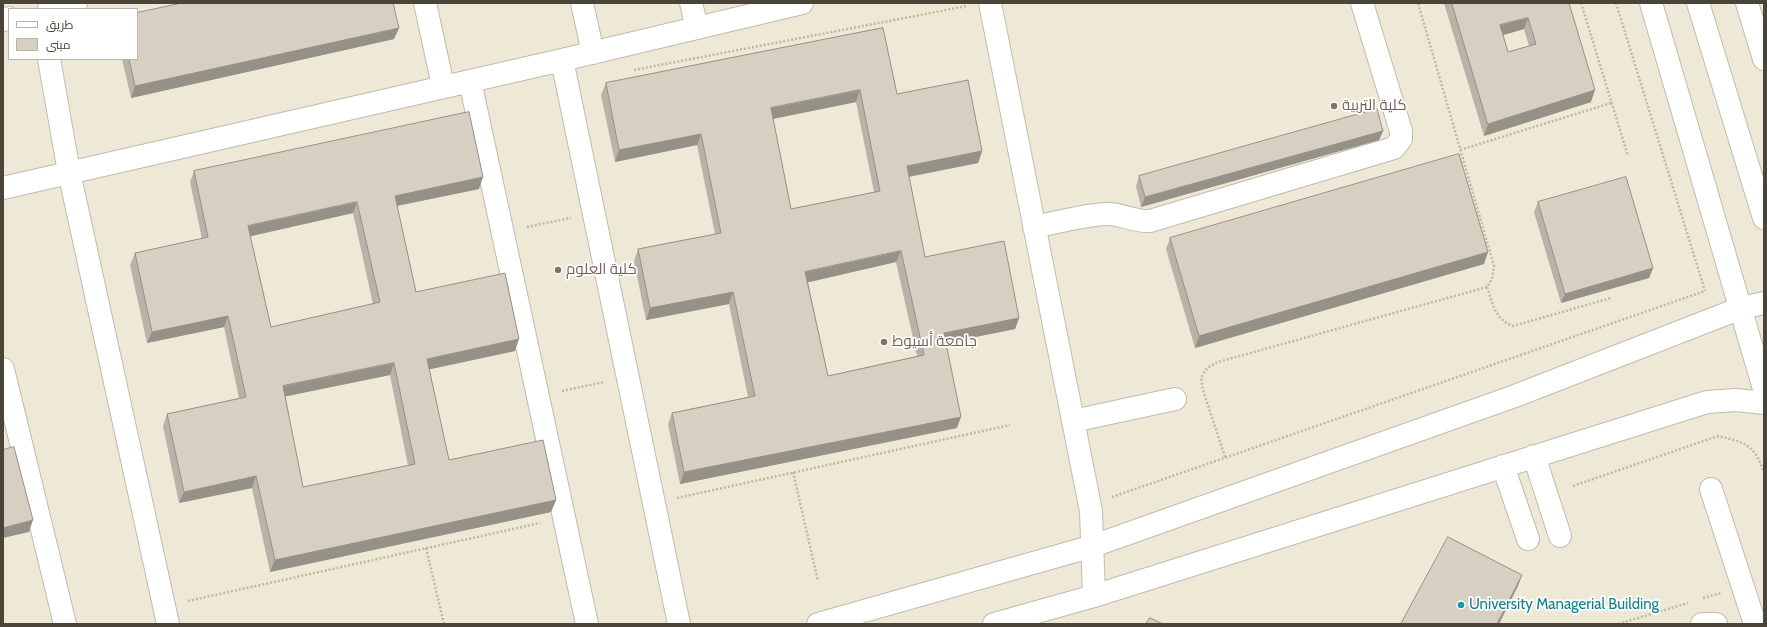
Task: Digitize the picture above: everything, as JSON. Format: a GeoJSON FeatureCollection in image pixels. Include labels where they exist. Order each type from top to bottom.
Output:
{"type":"FeatureCollection","features":[{"type":"Feature","properties":{"kind":"lane"},"geometry":{"type":"LineString","coordinates":[[54,8],[76,3]]}},
{"type":"Feature","properties":{"kind":"lane"},"geometry":{"type":"LineString","coordinates":[[426,3],[443,86]]}},
{"type":"Feature","properties":{"kind":"lane"},"geometry":{"type":"LineString","coordinates":[[582,3],[593,52]]}},
{"type":"Feature","properties":{"kind":"lane"},"geometry":{"type":"LineString","coordinates":[[691,3],[697,28]]}},
{"type":"Feature","properties":{"kind":"lane"},"geometry":{"type":"LineString","coordinates":[[3,188],[443,86],[562,60],[802,3]]}},
{"type":"Feature","properties":{"kind":"lane"},"geometry":{"type":"LineString","coordinates":[[1034,227],[1106,214],[1122,216],[1140,221],[1150,221],[1394,148],[1399,142],[1401,130],[1362,3]]}},
{"type":"Feature","properties":{"kind":"lane"},"geometry":{"type":"LineString","coordinates":[[1651,3],[1764,389]]}},
{"type":"Feature","properties":{"kind":"lane"},"geometry":{"type":"LineString","coordinates":[[1698,3],[1764,218]]}},
{"type":"Feature","properties":{"kind":"lane"},"geometry":{"type":"LineString","coordinates":[[1747,3],[1764,59]]}},
{"type":"Feature","properties":{"kind":"lane"},"geometry":{"type":"LineString","coordinates":[[982,4],[1034,227],[1090,504],[1094,596]]}},
{"type":"Feature","properties":{"kind":"lane"},"geometry":{"type":"LineString","coordinates":[[49,60],[69,172],[166,615]]}},
{"type":"Feature","properties":{"kind":"lane"},"geometry":{"type":"LineString","coordinates":[[562,60],[679,624]]}},
{"type":"Feature","properties":{"kind":"lane"},"geometry":{"type":"LineString","coordinates":[[470,80],[587,624]]}},
{"type":"Feature","properties":{"kind":"lane"},"geometry":{"type":"LineString","coordinates":[[818,624],[1093,546],[1515,396],[1741,308],[1764,303]]}},
{"type":"Feature","properties":{"kind":"lane"},"geometry":{"type":"LineString","coordinates":[[3,369],[65,624]]}},
{"type":"Feature","properties":{"kind":"lane"},"geometry":{"type":"LineString","coordinates":[[1073,421],[1175,398]]}},
{"type":"Feature","properties":{"kind":"lane"},"geometry":{"type":"LineString","coordinates":[[994,624],[1016,621],[1706,402],[1736,400],[1764,403]]}},
{"type":"Feature","properties":{"kind":"lane"},"geometry":{"type":"LineString","coordinates":[[1534,456],[1560,536]]}},
{"type":"Feature","properties":{"kind":"lane"},"geometry":{"type":"LineString","coordinates":[[1503,466],[1528,539]]}},
{"type":"Feature","properties":{"kind":"lane"},"geometry":{"type":"LineString","coordinates":[[1712,489],[1755,624]]}},
{"type":"Feature","properties":{"kind":"lane"},"geometry":{"type":"LineString","coordinates":[[1702,624],[1716,624]]}},
{"type":"Feature","properties":{"kind":"path"},"geometry":{"type":"LineString","coordinates":[[1225,457],[1203,390],[1201,378],[1207,368],[1218,362],[1487,287],[1492,279],[1494,266],[1418,3]]}},
{"type":"Feature","properties":{"kind":"path"},"geometry":{"type":"LineString","coordinates":[[1581,3],[1628,156]]}},
{"type":"Feature","properties":{"kind":"path"},"geometry":{"type":"LineString","coordinates":[[1616,3],[1714,318]]}},
{"type":"Feature","properties":{"kind":"path"},"geometry":{"type":"LineString","coordinates":[[633,70],[982,4]]}},
{"type":"Feature","properties":{"kind":"path"},"geometry":{"type":"LineString","coordinates":[[1460,150],[1611,103]]}},
{"type":"Feature","properties":{"kind":"path"},"geometry":{"type":"LineString","coordinates":[[503,233],[593,213]]}},
{"type":"Feature","properties":{"kind":"path"},"geometry":{"type":"LineString","coordinates":[[1487,287],[1498,317],[1505,323],[1513,326],[1611,298]]}},
{"type":"Feature","properties":{"kind":"path"},"geometry":{"type":"LineString","coordinates":[[1090,504],[1705,291]]}},
{"type":"Feature","properties":{"kind":"path"},"geometry":{"type":"LineString","coordinates":[[538,396],[628,377]]}},
{"type":"Feature","properties":{"kind":"path"},"geometry":{"type":"LineString","coordinates":[[671,499],[1010,425]]}},
{"type":"Feature","properties":{"kind":"path"},"geometry":{"type":"LineString","coordinates":[[1573,486],[1718,436],[1733,440],[1751,448],[1760,459],[1764,473]]}},
{"type":"Feature","properties":{"kind":"path"},"geometry":{"type":"LineString","coordinates":[[793,472],[818,581]]}},
{"type":"Feature","properties":{"kind":"path"},"geometry":{"type":"LineString","coordinates":[[166,615],[426,548],[564,518]]}},
{"type":"Feature","properties":{"kind":"path"},"geometry":{"type":"LineString","coordinates":[[426,548],[444,624]]}},
{"type":"Feature","properties":{"kind":"path"},"geometry":{"type":"LineString","coordinates":[[1698,600],[1743,586]]}},
{"type":"Feature","properties":{"kind":"path"},"geometry":{"type":"LineString","coordinates":[[1618,624],[1691,602]]}},
{"type":"Feature","properties":{"kind":"shaded area","name":"جامعة أسيوط"},"geometry":{"type":"Polygon","coordinates":[[[3,3],[1764,3],[1764,624],[3,624],[3,3]]]}},
{"type":"Feature","properties":{"kind":"building"},"geometry":{"type":"Polygon","coordinates":[[[182,3],[393,3],[399,28],[135,86],[129,60],[138,60],[138,13],[182,3]]]}},
{"type":"Feature","properties":{"kind":"building"},"geometry":{"type":"Polygon","coordinates":[[[1452,3],[1569,3],[1595,90],[1488,124],[1452,3]],[[1528,18],[1500,25],[1508,52],[1536,44],[1528,18]]]}},
{"type":"Feature","properties":{"kind":"building"},"geometry":{"type":"Polygon","coordinates":[[[883,28],[897,94],[968,80],[982,151],[907,166],[925,257],[1004,241],[1019,318],[944,333],[961,417],[684,472],[672,413],[755,396],[733,292],[650,308],[638,249],[721,233],[701,134],[619,150],[606,83],[883,28]],[[860,90],[771,108],[791,209],[880,191],[860,90]],[[901,251],[805,272],[828,376],[924,355],[901,251]]]}},
{"type":"Feature","properties":{"kind":"building"},"geometry":{"type":"Polygon","coordinates":[[[1377,109],[1383,131],[1145,197],[1139,176],[1377,109]]]}},
{"type":"Feature","properties":{"kind":"building"},"geometry":{"type":"Polygon","coordinates":[[[469,112],[483,177],[395,196],[416,292],[505,273],[519,339],[427,359],[449,460],[543,440],[556,500],[275,560],[256,476],[184,492],[167,414],[246,397],[228,316],[152,332],[135,253],[208,237],[194,171],[469,112]],[[357,202],[248,226],[271,327],[380,302],[357,202]],[[394,363],[283,386],[303,487],[415,464],[394,363]]]}},
{"type":"Feature","properties":{"kind":"building"},"geometry":{"type":"Polygon","coordinates":[[[1459,154],[1488,252],[1199,336],[1170,238],[1459,154]]]}},
{"type":"Feature","properties":{"kind":"building"},"geometry":{"type":"Polygon","coordinates":[[[1626,177],[1653,268],[1565,294],[1538,202],[1626,177]]]}},
{"type":"Feature","properties":{"kind":"building"},"geometry":{"type":"Polygon","coordinates":[[[14,447],[33,520],[3,528],[3,450],[14,447]]]}},
{"type":"Feature","properties":{"kind":"building","name":"University Managerial Building"},"geometry":{"type":"Polygon","coordinates":[[[1448,537],[1522,575],[1497,624],[1401,624],[1448,537]]]}},
{"type":"Feature","properties":{"kind":"building"},"geometry":{"type":"Polygon","coordinates":[[[1150,618],[1163,624],[1146,624],[1150,618]]]}},
{"type":"Feature","properties":{"kind":"place","name":"كلية التربية"},"geometry":{"type":"Point","coordinates":[1334,106]}},
{"type":"Feature","properties":{"kind":"place","name":"كلية العلوم"},"geometry":{"type":"Point","coordinates":[558,270]}},
{"type":"Feature","properties":{"kind":"place","name":"جامعة أسيوط"},"geometry":{"type":"Point","coordinates":[884,342]}},
{"type":"Feature","properties":{"kind":"place","name":"University Managerial Building"},"geometry":{"type":"Point","coordinates":[1461,605]}}]}
